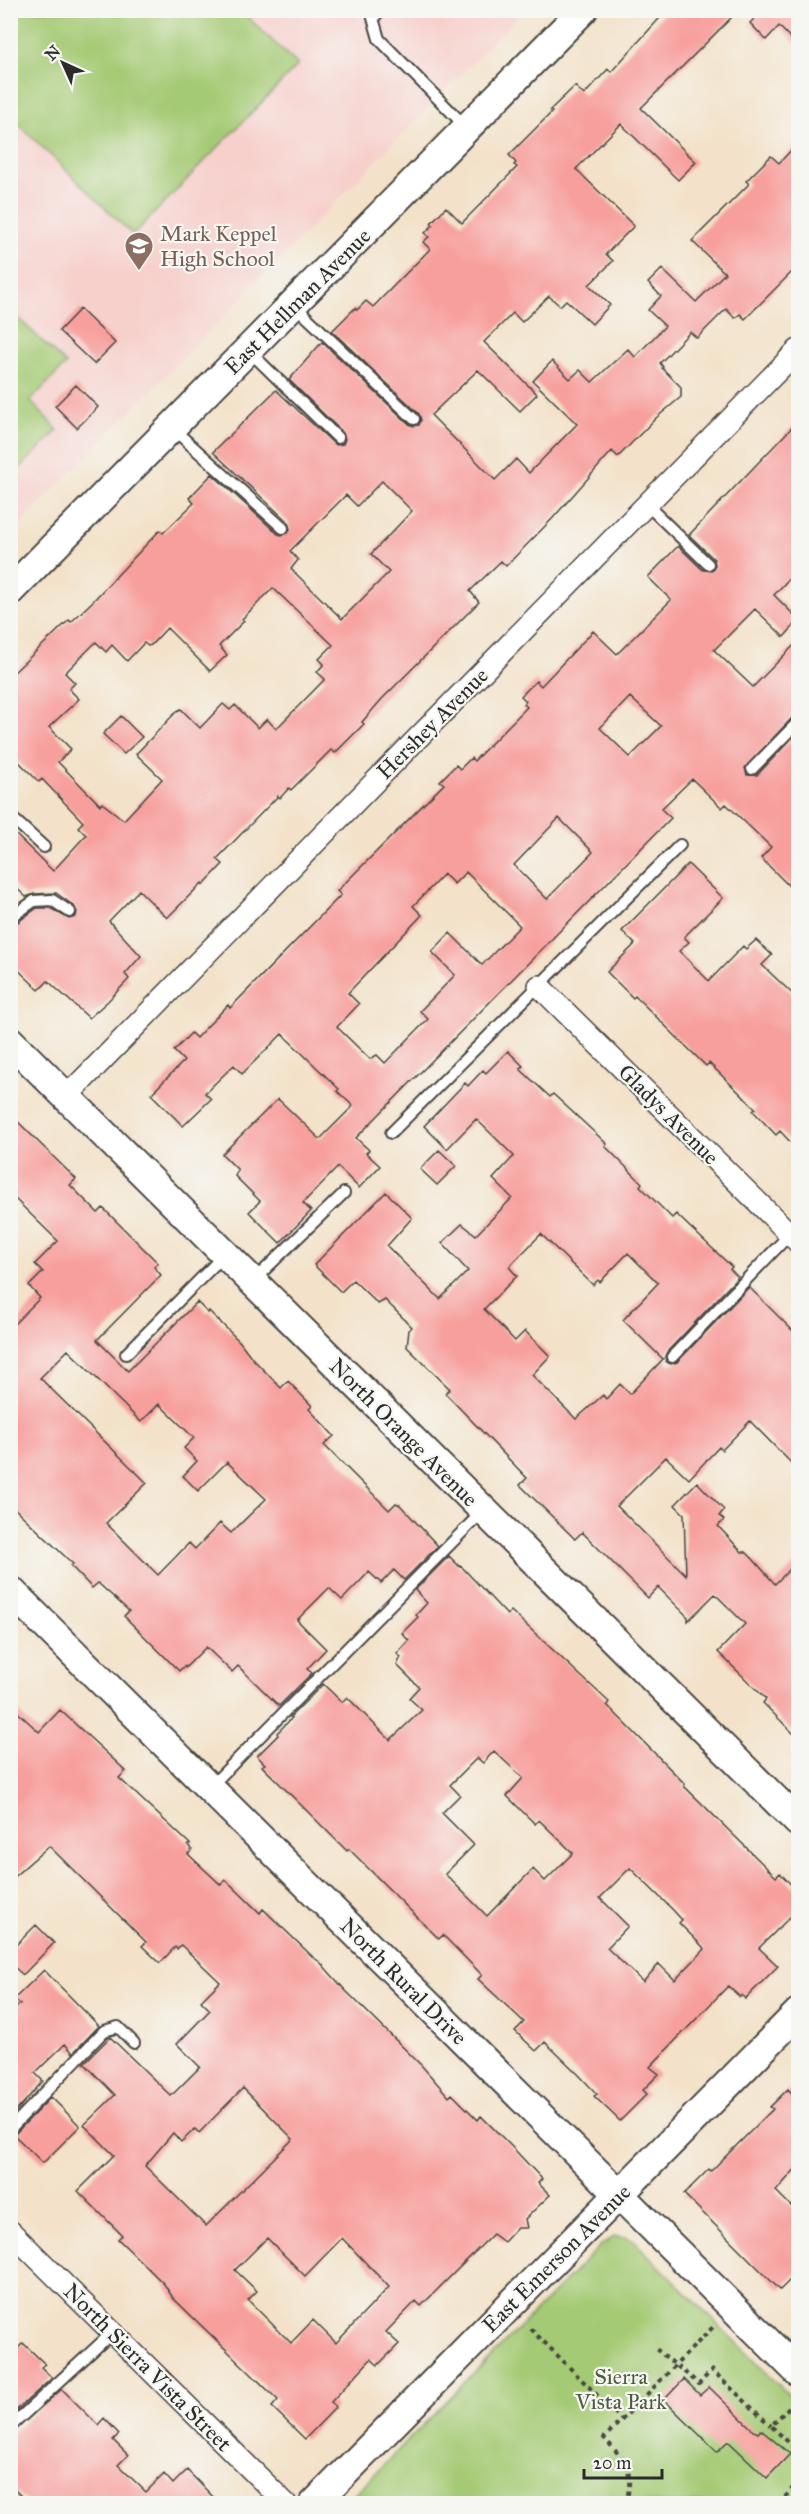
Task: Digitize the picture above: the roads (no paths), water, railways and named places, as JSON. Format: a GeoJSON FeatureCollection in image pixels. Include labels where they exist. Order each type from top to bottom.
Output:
{"type":"FeatureCollection","features":[{"type":"Feature","properties":{"kind":"street","name":"East Hellman Avenue"},"geometry":{"type":"LineString","coordinates":[[10,591],[583,10]]}},
{"type":"Feature","properties":{"kind":"street","name":"Hershey Avenue"},"geometry":{"type":"LineString","coordinates":[[67,1096],[798,350]]}},
{"type":"Feature","properties":{"kind":"street","name":"Gladys Avenue"},"geometry":{"type":"LineString","coordinates":[[539,986],[794,1238]]}},
{"type":"Feature","properties":{"kind":"street","name":"North Orange Avenue"},"geometry":{"type":"LineString","coordinates":[[10,1041],[798,1822]]}},
{"type":"Feature","properties":{"kind":"street","name":"North Rural Drive"},"geometry":{"type":"LineString","coordinates":[[10,1590],[798,2372]]}},
{"type":"Feature","properties":{"kind":"street","name":"East Emerson Avenue"},"geometry":{"type":"LineString","coordinates":[[314,2504],[798,2013]]}},
{"type":"Feature","properties":{"kind":"street","name":"North Sierra Vista Street"},"geometry":{"type":"LineString","coordinates":[[10,2231],[286,2504]]}},
{"type":"Feature","properties":{"kind":"lane"},"geometry":{"type":"LineString","coordinates":[[381,10],[374,18],[380,39],[467,128]]}},
{"type":"Feature","properties":{"kind":"lane"},"geometry":{"type":"LineString","coordinates":[[293,304],[414,419]]}},
{"type":"Feature","properties":{"kind":"lane"},"geometry":{"type":"LineString","coordinates":[[248,350],[338,438]]}},
{"type":"Feature","properties":{"kind":"lane"},"geometry":{"type":"LineString","coordinates":[[172,427],[283,528]]}},
{"type":"Feature","properties":{"kind":"lane"},"geometry":{"type":"LineString","coordinates":[[647,505],[708,564]]}},
{"type":"Feature","properties":{"kind":"lane"},"geometry":{"type":"LineString","coordinates":[[752,769],[798,722]]}},
{"type":"Feature","properties":{"kind":"lane"},"geometry":{"type":"LineString","coordinates":[[10,816],[44,847]]}},
{"type":"Feature","properties":{"kind":"lane"},"geometry":{"type":"LineString","coordinates":[[391,1133],[680,845]]}},
{"type":"Feature","properties":{"kind":"lane"},"geometry":{"type":"LineString","coordinates":[[10,918],[34,901],[52,900],[70,912]]}},
{"type":"Feature","properties":{"kind":"lane"},"geometry":{"type":"LineString","coordinates":[[253,1281],[344,1193]]}},
{"type":"Feature","properties":{"kind":"lane"},"geometry":{"type":"LineString","coordinates":[[672,1357],[794,1238]]}},
{"type":"Feature","properties":{"kind":"lane"},"geometry":{"type":"LineString","coordinates":[[126,1354],[225,1253]]}},
{"type":"Feature","properties":{"kind":"lane"},"geometry":{"type":"LineString","coordinates":[[209,1788],[483,1510]]}},
{"type":"Feature","properties":{"kind":"lane"},"geometry":{"type":"LineString","coordinates":[[10,2129],[104,2031],[118,2027],[134,2043]]}},
{"type":"Feature","properties":{"kind":"lane"},"geometry":{"type":"LineString","coordinates":[[10,2427],[113,2332]]}},
{"type":"Feature","properties":{"kind":"place","name":"Mark Keppel High School"},"geometry":{"type":"Point","coordinates":[139,272]}},
{"type":"Feature","properties":{"kind":"park label","name":"Sierra Vista Park"},"geometry":{"type":"Point","coordinates":[621,2388]}}]}
